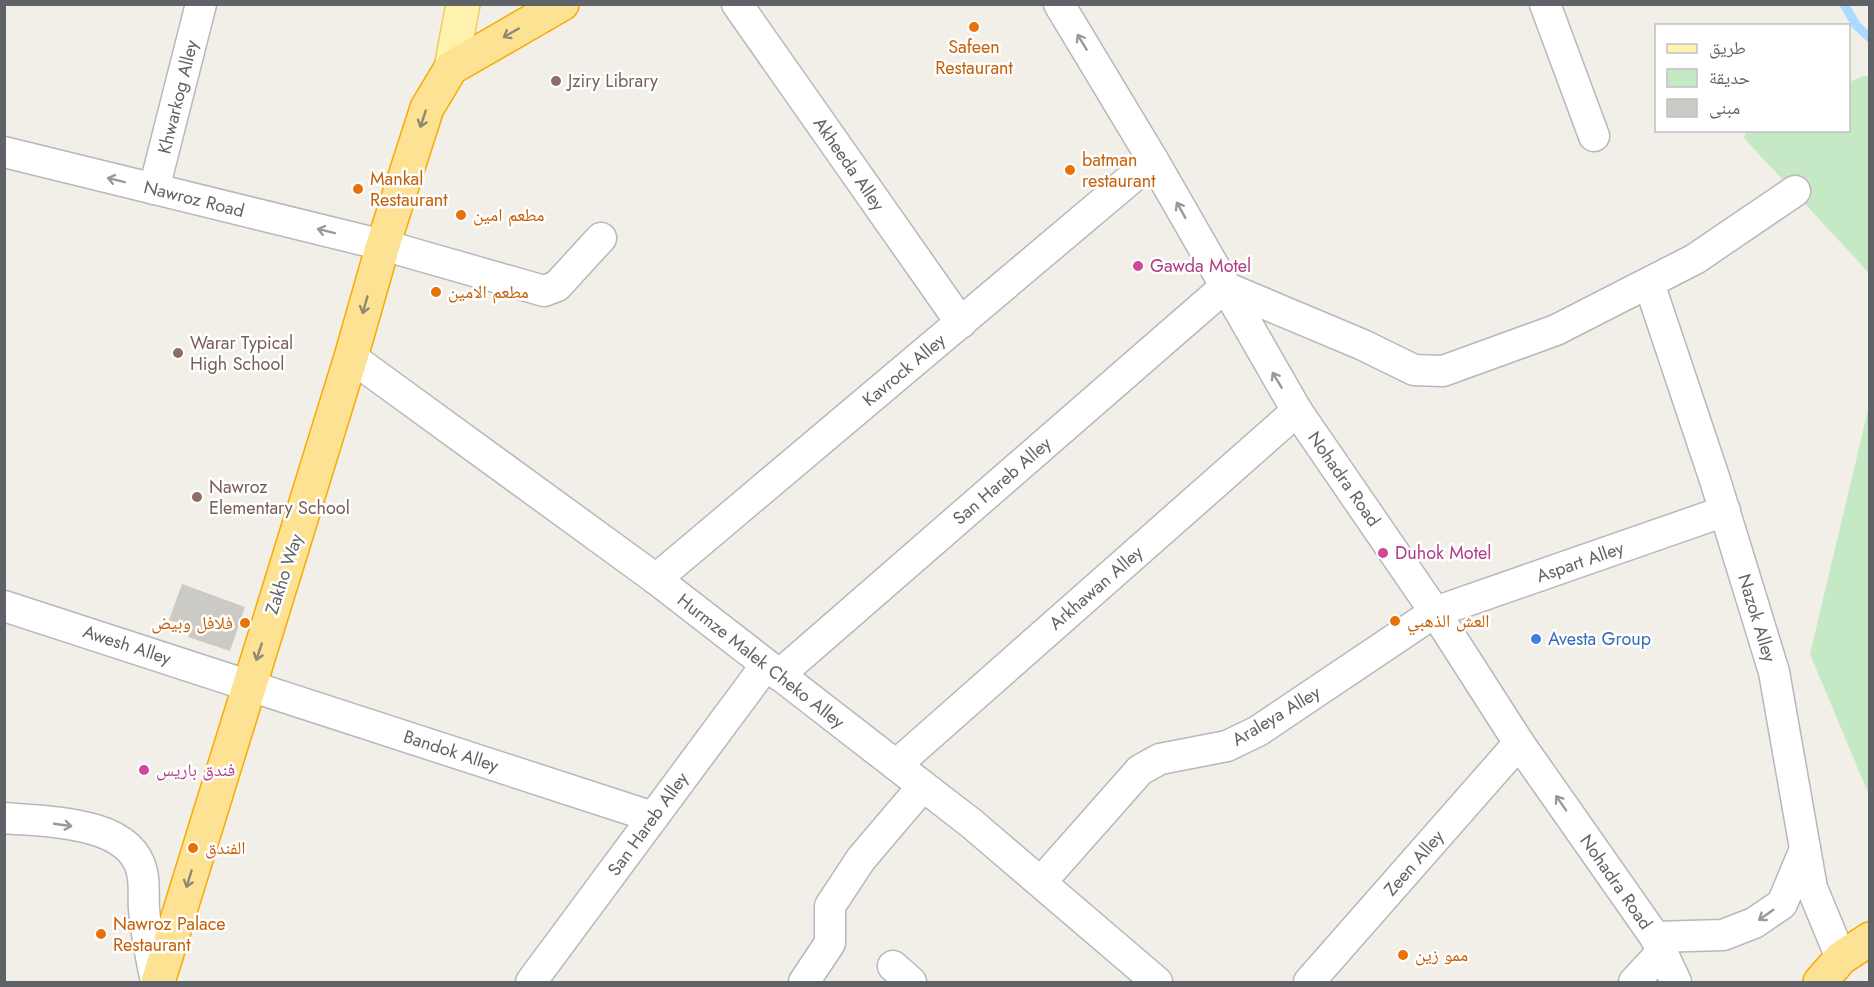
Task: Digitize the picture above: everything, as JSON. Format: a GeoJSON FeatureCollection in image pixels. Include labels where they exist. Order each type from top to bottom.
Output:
{"type":"FeatureCollection","features":[{"type":"Feature","properties":{"kind":"highway"},"geometry":{"type":"LineString","coordinates":[[451,68],[562,4]]}},
{"type":"Feature","properties":{"kind":"highway","name":"Zakho Way"},"geometry":{"type":"LineString","coordinates":[[157,982],[427,108],[451,68]]}},
{"type":"Feature","properties":{"kind":"highway"},"geometry":{"type":"LineString","coordinates":[[1830,970],[1869,939]]}},
{"type":"Feature","properties":{"kind":"main road"},"geometry":{"type":"LineString","coordinates":[[451,68],[463,4]]}},
{"type":"Feature","properties":{"kind":"street","name":"Khwarkog Alley"},"geometry":{"type":"LineString","coordinates":[[154,189],[201,4]]}},
{"type":"Feature","properties":{"kind":"street","name":"Akheeda Alley"},"geometry":{"type":"LineString","coordinates":[[737,4],[961,323]]}},
{"type":"Feature","properties":{"kind":"street","name":"Nohadra Road"},"geometry":{"type":"LineString","coordinates":[[1059,4],[1153,160],[1297,411],[1435,612],[1519,743],[1658,945],[1677,982]]}},
{"type":"Feature","properties":{"kind":"street"},"geometry":{"type":"LineString","coordinates":[[1545,4],[1594,136]]}},
{"type":"Feature","properties":{"kind":"street","name":"Nawroz Road"},"geometry":{"type":"LineString","coordinates":[[4,152],[383,245],[544,291],[557,286],[601,238]]}},
{"type":"Feature","properties":{"kind":"street","name":"Kavrock Alley"},"geometry":{"type":"LineString","coordinates":[[656,579],[1153,160]]}},
{"type":"Feature","properties":{"kind":"street"},"geometry":{"type":"LineString","coordinates":[[1225,287],[1363,345],[1414,370],[1443,371],[1556,330],[1695,260],[1795,191]]}},
{"type":"Feature","properties":{"kind":"street","name":"Nazok Alley"},"geometry":{"type":"LineString","coordinates":[[1648,283],[1725,511],[1774,672],[1812,888],[1830,970]]}},
{"type":"Feature","properties":{"kind":"street","name":"San Hareb Alley"},"geometry":{"type":"LineString","coordinates":[[531,982],[653,817],[773,670],[1225,287]]}},
{"type":"Feature","properties":{"kind":"street","name":"Hurmze Malek Cheko Alley"},"geometry":{"type":"LineString","coordinates":[[351,357],[656,579],[896,765],[1041,882],[1157,982]]}},
{"type":"Feature","properties":{"kind":"street","name":"Arkhawan Alley"},"geometry":{"type":"LineString","coordinates":[[896,765],[1297,411]]}},
{"type":"Feature","properties":{"kind":"street","name":"Aspart Alley"},"geometry":{"type":"LineString","coordinates":[[1435,612],[1725,511]]}},
{"type":"Feature","properties":{"kind":"street","name":"Awesh Alley"},"geometry":{"type":"LineString","coordinates":[[4,606],[249,684]]}},
{"type":"Feature","properties":{"kind":"street","name":"Araleya Alley"},"geometry":{"type":"LineString","coordinates":[[1041,882],[1140,770],[1160,759],[1227,746],[1258,731],[1435,612]]}},
{"type":"Feature","properties":{"kind":"street","name":"Bandok Alley"},"geometry":{"type":"LineString","coordinates":[[249,684],[653,817]]}},
{"type":"Feature","properties":{"kind":"street","name":"Zeen Alley"},"geometry":{"type":"LineString","coordinates":[[1309,982],[1519,743]]}},
{"type":"Feature","properties":{"kind":"street"},"geometry":{"type":"LineString","coordinates":[[804,982],[830,943],[830,906],[861,859],[923,786]]}},
{"type":"Feature","properties":{"kind":"street"},"geometry":{"type":"LineString","coordinates":[[4,818],[104,831],[128,847],[142,872],[148,939],[157,982]]}},
{"type":"Feature","properties":{"kind":"street"},"geometry":{"type":"LineString","coordinates":[[1634,982],[1658,945],[1723,935],[1755,923],[1782,904],[1806,849]]}},
{"type":"Feature","properties":{"kind":"green space"},"geometry":{"type":"Polygon","coordinates":[[[1869,76],[1869,273],[1744,138],[1746,132],[1850,132],[1850,82],[1869,76]]]}},
{"type":"Feature","properties":{"kind":"green space"},"geometry":{"type":"Polygon","coordinates":[[[1869,406],[1869,795],[1810,654],[1869,406]]]}},
{"type":"Feature","properties":{"kind":"building"},"geometry":{"type":"Polygon","coordinates":[[[182,584],[245,607],[230,651],[188,637],[192,627],[169,620],[182,584]]]}},
{"type":"Feature","properties":{"kind":"waterway"},"geometry":{"type":"LineString","coordinates":[[1844,4],[1856,25],[1870,38]]}},
{"type":"Feature","properties":{"kind":"place","name":"Safeen Restaurant"},"geometry":{"type":"Point","coordinates":[974,27]}},
{"type":"Feature","properties":{"kind":"place","name":"Jziry Library"},"geometry":{"type":"Point","coordinates":[556,81]}},
{"type":"Feature","properties":{"kind":"place","name":"batman restaurant"},"geometry":{"type":"Point","coordinates":[1070,170]}},
{"type":"Feature","properties":{"kind":"place","name":"Mankal Restaurant"},"geometry":{"type":"Point","coordinates":[358,189]}},
{"type":"Feature","properties":{"kind":"place","name":"مطعم امين"},"geometry":{"type":"Point","coordinates":[461,215]}},
{"type":"Feature","properties":{"kind":"place","name":"Gawda Motel"},"geometry":{"type":"Point","coordinates":[1138,266]}},
{"type":"Feature","properties":{"kind":"place","name":"مطعم الامين"},"geometry":{"type":"Point","coordinates":[436,292]}},
{"type":"Feature","properties":{"kind":"place","name":"Warar Typical High School"},"geometry":{"type":"Point","coordinates":[178,353]}},
{"type":"Feature","properties":{"kind":"place","name":"Nawroz Elementary School"},"geometry":{"type":"Point","coordinates":[197,497]}},
{"type":"Feature","properties":{"kind":"place","name":"Duhok Motel"},"geometry":{"type":"Point","coordinates":[1383,553]}},
{"type":"Feature","properties":{"kind":"place","name":"العش الذهبي"},"geometry":{"type":"Point","coordinates":[1395,621]}},
{"type":"Feature","properties":{"kind":"place","name":"فلافل وبيض"},"geometry":{"type":"Point","coordinates":[245,623]}},
{"type":"Feature","properties":{"kind":"place","name":"Avesta Group"},"geometry":{"type":"Point","coordinates":[1536,639]}},
{"type":"Feature","properties":{"kind":"place","name":"فندق باريس"},"geometry":{"type":"Point","coordinates":[144,770]}},
{"type":"Feature","properties":{"kind":"place","name":"الفندق"},"geometry":{"type":"Point","coordinates":[193,848]}},
{"type":"Feature","properties":{"kind":"place","name":"Nawroz Palace Restaurant"},"geometry":{"type":"Point","coordinates":[101,934]}},
{"type":"Feature","properties":{"kind":"place","name":"ممو زين"},"geometry":{"type":"Point","coordinates":[1403,955]}}]}
